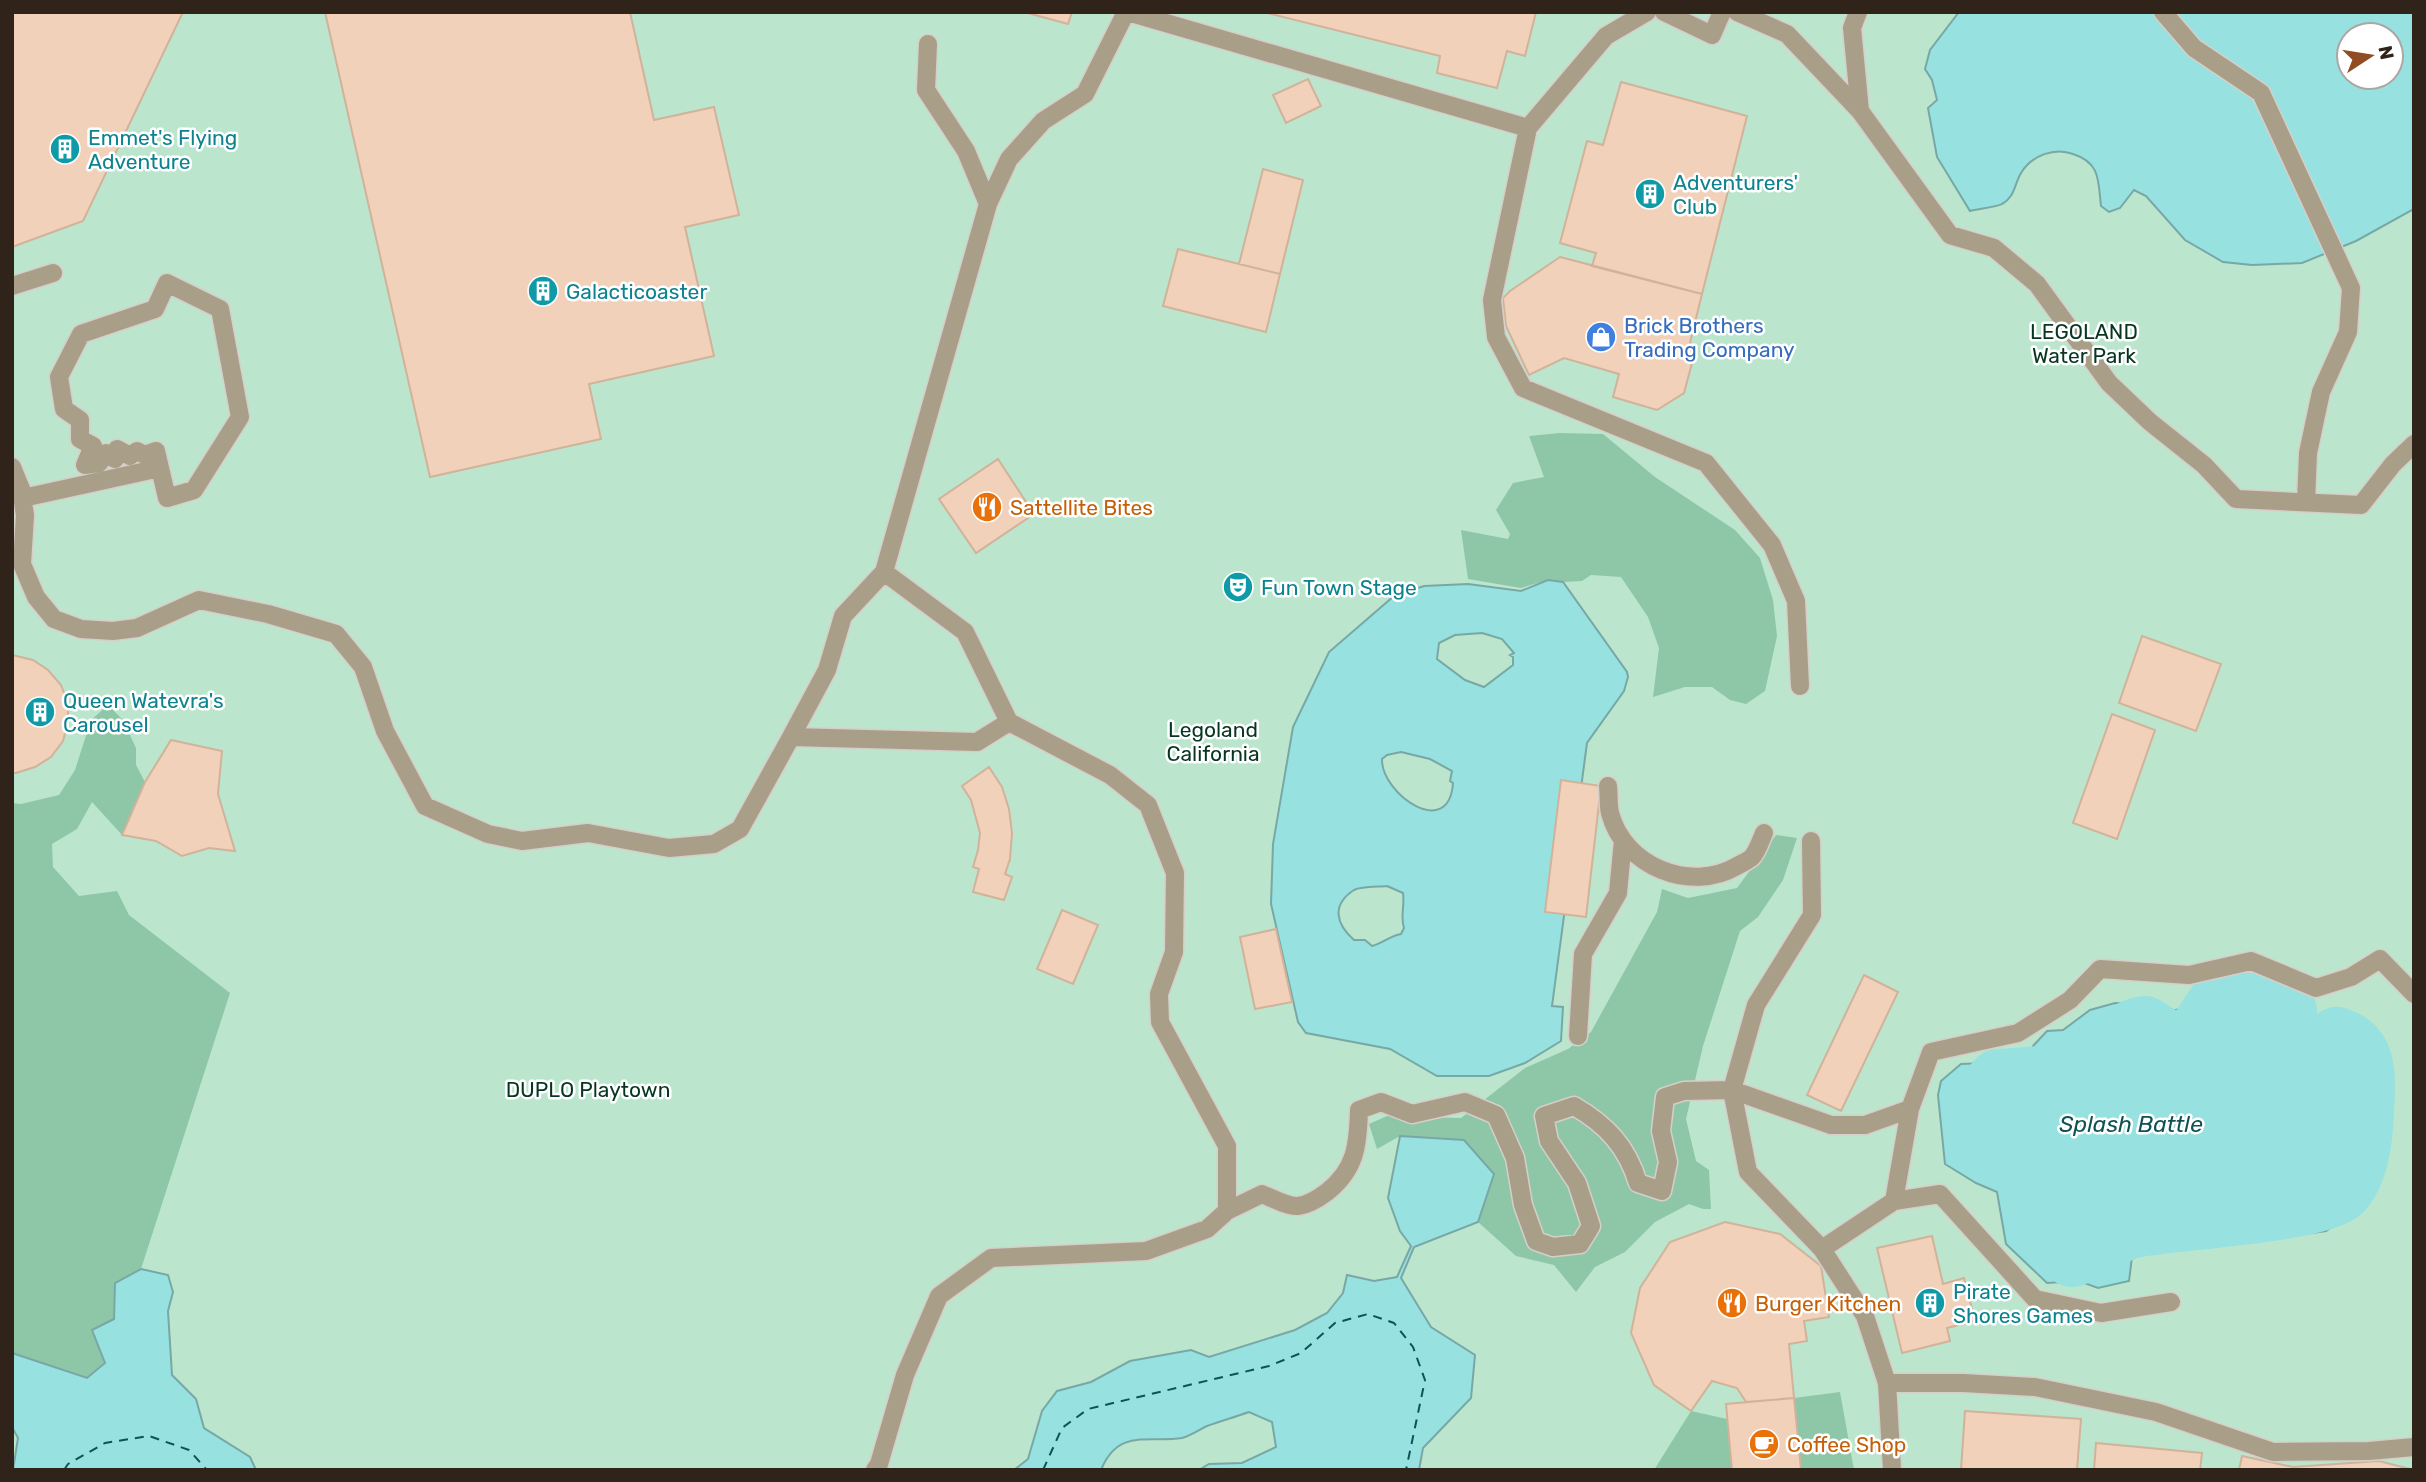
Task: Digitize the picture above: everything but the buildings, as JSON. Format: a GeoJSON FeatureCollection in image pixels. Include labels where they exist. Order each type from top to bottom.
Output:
{"type":"FeatureCollection","features":[{"type":"Feature","properties":{"kind":"street"},"geometry":{"type":"LineString","coordinates":[[12,467],[22,489],[25,515],[22,564],[36,597],[54,619],[81,629],[113,631],[137,628],[199,600],[268,614],[336,634],[363,667],[385,731],[425,806],[488,834],[522,841],[588,833],[669,848],[714,844],[740,829],[827,670],[843,616],[884,572],[988,204],[1009,159],[1043,121],[1085,94],[1127,12],[1528,128]]}},
{"type":"Feature","properties":{"kind":"street"},"geometry":{"type":"LineString","coordinates":[[1647,12],[1606,36],[1528,128],[1492,300],[1496,337],[1523,388],[1706,463],[1772,545],[1796,601],[1800,686]]}},
{"type":"Feature","properties":{"kind":"street"},"geometry":{"type":"LineString","coordinates":[[1664,12],[1712,35],[1722,12]]}},
{"type":"Feature","properties":{"kind":"street"},"geometry":{"type":"LineString","coordinates":[[1737,12],[1787,34],[1860,111],[1950,235],[1994,248],[2037,284],[2109,383],[2150,422],[2204,465],[2236,499],[2361,505],[2393,464],[2414,444]]}},
{"type":"Feature","properties":{"kind":"street"},"geometry":{"type":"LineString","coordinates":[[1858,12],[1852,28],[1860,111]]}},
{"type":"Feature","properties":{"kind":"street"},"geometry":{"type":"LineString","coordinates":[[2163,12],[2194,48],[2261,93],[2351,288],[2348,332],[2321,392],[2308,453],[2306,502]]}},
{"type":"Feature","properties":{"kind":"street"},"geometry":{"type":"LineString","coordinates":[[928,44],[926,90],[966,151],[988,204]]}},
{"type":"Feature","properties":{"kind":"street"},"geometry":{"type":"LineString","coordinates":[[12,286],[53,273]]}},
{"type":"Feature","properties":{"kind":"street"},"geometry":{"type":"LineString","coordinates":[[167,283],[220,309],[240,416],[194,490],[167,498],[160,468],[156,451],[145,455],[137,451],[130,456],[117,449],[115,459],[106,453],[99,463],[85,465],[93,446],[80,439],[80,420],[64,409],[59,377],[81,334],[155,309],[167,283]]}},
{"type":"Feature","properties":{"kind":"street"},"geometry":{"type":"LineString","coordinates":[[23,498],[160,468]]}},
{"type":"Feature","properties":{"kind":"street"},"geometry":{"type":"LineString","coordinates":[[884,572],[965,632],[1009,722],[1110,775],[1148,805],[1175,873],[1174,952],[1159,994],[1160,1023],[1227,1146],[1227,1211]]}},
{"type":"Feature","properties":{"kind":"street"},"geometry":{"type":"LineString","coordinates":[[791,737],[977,742],[1009,722]]}},
{"type":"Feature","properties":{"kind":"street"},"geometry":{"type":"LineString","coordinates":[[1608,786],[1610,814],[1623,840],[1644,861],[1669,874],[1698,878],[1727,872],[1753,857],[1764,833]]}},
{"type":"Feature","properties":{"kind":"street"},"geometry":{"type":"LineString","coordinates":[[1578,1036],[1583,954],[1618,892],[1623,840]]}},
{"type":"Feature","properties":{"kind":"street"},"geometry":{"type":"LineString","coordinates":[[1811,841],[1812,915],[1756,1005],[1732,1090],[1748,1172],[1822,1249],[1865,1317],[1887,1383],[1892,1470]]}},
{"type":"Feature","properties":{"kind":"street"},"geometry":{"type":"LineString","coordinates":[[1894,1201],[1909,1109],[1931,1052],[2018,1034],[2070,1000],[2100,969],[2189,975],[2251,961],[2316,988],[2351,976],[2380,959],[2414,994]]}},
{"type":"Feature","properties":{"kind":"street"},"geometry":{"type":"LineString","coordinates":[[874,1470],[879,1464],[905,1375],[939,1296],[991,1258],[1146,1251],[1207,1229],[1227,1211],[1262,1194],[1297,1206],[1318,1199],[1337,1184],[1349,1168],[1358,1142],[1359,1110],[1381,1102],[1412,1114],[1465,1102],[1496,1115],[1515,1158],[1523,1205],[1536,1241],[1553,1247],[1580,1244],[1591,1226],[1577,1183],[1549,1141],[1544,1116],[1574,1106],[1596,1118],[1630,1157],[1638,1182],[1662,1191],[1668,1162],[1661,1130],[1665,1097],[1684,1091],[1732,1090],[1831,1125],[1865,1125],[1909,1109]]}},
{"type":"Feature","properties":{"kind":"street"},"geometry":{"type":"LineString","coordinates":[[1822,1249],[1894,1201],[1940,1194],[2035,1299],[2101,1313],[2171,1302]]}},
{"type":"Feature","properties":{"kind":"street"},"geometry":{"type":"LineString","coordinates":[[1887,1383],[1963,1382],[2035,1387],[2155,1412],[2273,1452],[2369,1451],[2414,1447]]}},
{"type":"Feature","properties":{"kind":"green space","name":"Legoland California"},"geometry":{"type":"Polygon","coordinates":[[[12,12],[2414,12],[2414,1470],[12,1470],[12,12]]]}},
{"type":"Feature","properties":{"kind":"green space"},"geometry":{"type":"Polygon","coordinates":[[[1560,433],[1603,434],[1655,477],[1735,530],[1760,558],[1773,600],[1777,636],[1765,691],[1746,704],[1730,700],[1712,687],[1685,687],[1653,697],[1659,648],[1648,617],[1621,577],[1591,575],[1582,581],[1548,580],[1521,588],[1468,579],[1461,530],[1508,539],[1510,534],[1496,510],[1513,483],[1544,477],[1529,436],[1560,433]]]}},
{"type":"Feature","properties":{"kind":"green space"},"geometry":{"type":"Polygon","coordinates":[[[108,705],[123,720],[136,748],[136,765],[145,782],[122,835],[92,802],[77,829],[52,844],[53,867],[79,896],[117,891],[129,915],[230,993],[141,1269],[115,1283],[114,1319],[92,1330],[105,1363],[87,1378],[12,1353],[12,803],[21,804],[59,795],[75,770],[91,720],[108,705]]]}},
{"type":"Feature","properties":{"kind":"green space"},"geometry":{"type":"Polygon","coordinates":[[[1776,835],[1797,838],[1783,880],[1758,917],[1740,931],[1703,1046],[1686,1119],[1696,1161],[1709,1170],[1711,1209],[1689,1204],[1655,1222],[1625,1252],[1595,1267],[1576,1292],[1554,1265],[1516,1256],[1478,1222],[1493,1174],[1464,1140],[1400,1136],[1377,1149],[1369,1124],[1387,1116],[1461,1118],[1525,1068],[1568,1049],[1591,1032],[1657,912],[1662,889],[1688,898],[1737,888],[1776,835]]]}},
{"type":"Feature","properties":{"kind":"green space"},"geometry":{"type":"Polygon","coordinates":[[[1840,1392],[1854,1470],[1801,1470],[1794,1398],[1840,1392]]]}},
{"type":"Feature","properties":{"kind":"green space"},"geometry":{"type":"Polygon","coordinates":[[[1691,1411],[1727,1419],[1732,1470],[1654,1470],[1691,1411]]]}},
{"type":"Feature","properties":{"kind":"water"},"geometry":{"type":"Polygon","coordinates":[[[1959,12],[2414,12],[2414,209],[2356,241],[2302,263],[2252,265],[2223,262],[2185,240],[2146,196],[2134,190],[2120,208],[2109,212],[2101,206],[2098,181],[2089,162],[2059,151],[2044,154],[2031,161],[2021,173],[2012,194],[2002,204],[1970,211],[1937,157],[1928,108],[1937,100],[1932,80],[1925,69],[1930,50],[1959,12]]]}},
{"type":"Feature","properties":{"kind":"water"},"geometry":{"type":"Polygon","coordinates":[[[1548,580],[1563,582],[1628,677],[1624,691],[1587,743],[1552,1006],[1563,1007],[1561,1041],[1525,1063],[1489,1076],[1437,1076],[1390,1049],[1306,1033],[1298,1022],[1271,904],[1273,844],[1293,727],[1329,652],[1394,596],[1424,586],[1468,584],[1521,591],[1548,580]],[[1482,633],[1455,635],[1439,643],[1437,659],[1465,680],[1484,687],[1513,665],[1513,657],[1510,655],[1514,653],[1502,639],[1482,633]],[[1401,752],[1382,759],[1385,772],[1392,786],[1403,797],[1416,806],[1429,810],[1440,809],[1449,800],[1453,783],[1450,781],[1452,771],[1430,759],[1401,752]],[[1387,886],[1354,890],[1347,896],[1339,908],[1339,915],[1343,928],[1354,940],[1365,940],[1372,946],[1401,934],[1404,928],[1403,893],[1387,886]]]}},
{"type":"Feature","properties":{"kind":"water","name":"Splash Battle"},"geometry":{"type":"Polygon","coordinates":[[[2229,985],[2259,994],[2291,1020],[2357,1048],[2359,1069],[2353,1212],[2326,1231],[2268,1239],[2265,1218],[2134,1241],[2129,1281],[2098,1288],[2079,1281],[2047,1283],[2006,1244],[1997,1192],[1945,1164],[1938,1095],[1941,1081],[1961,1064],[1987,1063],[2008,1067],[2034,1059],[2033,1046],[2047,1031],[2063,1030],[2090,1010],[2115,1003],[2131,1004],[2161,1013],[2190,1007],[2229,985]]]}},
{"type":"Feature","properties":{"kind":"water"},"geometry":{"type":"Polygon","coordinates":[[[1400,1136],[1464,1140],[1494,1174],[1478,1222],[1414,1247],[1401,1278],[1431,1327],[1475,1355],[1471,1398],[1423,1448],[1419,1470],[1199,1470],[1209,1464],[1242,1463],[1276,1447],[1272,1422],[1249,1412],[1207,1426],[1182,1438],[1135,1440],[1125,1443],[1108,1457],[1101,1470],[1014,1470],[1028,1459],[1042,1411],[1057,1391],[1091,1382],[1130,1361],[1191,1350],[1209,1357],[1295,1330],[1327,1313],[1343,1293],[1347,1275],[1374,1281],[1397,1277],[1411,1246],[1400,1231],[1388,1198],[1400,1136]]]}},
{"type":"Feature","properties":{"kind":"water"},"geometry":{"type":"Polygon","coordinates":[[[141,1269],[168,1275],[173,1292],[168,1311],[172,1375],[196,1399],[204,1428],[250,1457],[256,1470],[13,1470],[18,1438],[12,1427],[12,1353],[87,1378],[105,1363],[92,1330],[114,1319],[115,1283],[141,1269]]]}},
{"type":"Feature","properties":{"kind":"waterway"},"geometry":{"type":"LineString","coordinates":[[2242,985],[2265,992],[2287,1011],[2289,1031],[2277,1055],[2248,1097],[2249,1123],[2263,1133],[2282,1136],[2303,1125],[2302,1063],[2337,1037],[2357,1050],[2363,1063],[2365,1099],[2359,1155],[2350,1180],[2343,1190],[2330,1198],[2307,1205],[2134,1228],[2072,1257],[2047,1235],[2032,1204],[2039,1192],[2059,1175],[2121,1144],[2123,1127],[2115,1108],[2101,1104],[2078,1106],[2060,1119],[2034,1147],[2026,1151],[2010,1151],[1998,1141],[1982,1120],[1980,1104],[1983,1096],[1998,1079],[2043,1076],[2065,1072],[2085,1064],[2121,1036],[2145,1026],[2162,1037],[2169,1050],[2162,1105],[2170,1122],[2181,1125],[2197,1120],[2206,1106],[2207,1064],[2203,1024],[2220,999],[2242,985]]}},
{"type":"Feature","properties":{"kind":"ferry route"},"geometry":{"type":"LineString","coordinates":[[1043,1470],[1062,1428],[1088,1409],[1269,1366],[1301,1353],[1335,1323],[1368,1314],[1394,1323],[1413,1347],[1425,1380],[1406,1470]]}},
{"type":"Feature","properties":{"kind":"ferry route"},"geometry":{"type":"LineString","coordinates":[[64,1470],[68,1464],[105,1443],[149,1436],[189,1450],[207,1470]]}},
{"type":"Feature","properties":{"kind":"place","name":"Emmet's Flying Adventure"},"geometry":{"type":"Point","coordinates":[65,149]}},
{"type":"Feature","properties":{"kind":"place","name":"Adventurers' Club"},"geometry":{"type":"Point","coordinates":[1650,194]}},
{"type":"Feature","properties":{"kind":"place","name":"Galacticoaster"},"geometry":{"type":"Point","coordinates":[543,291]}},
{"type":"Feature","properties":{"kind":"place","name":"Brick Brothers Trading Company"},"geometry":{"type":"Point","coordinates":[1601,337]}},
{"type":"Feature","properties":{"kind":"place","name":"Sattellite Bites"},"geometry":{"type":"Point","coordinates":[987,507]}},
{"type":"Feature","properties":{"kind":"place","name":"Fun Town Stage"},"geometry":{"type":"Point","coordinates":[1238,587]}},
{"type":"Feature","properties":{"kind":"place","name":"Queen Watevra's Carousel"},"geometry":{"type":"Point","coordinates":[40,712]}},
{"type":"Feature","properties":{"kind":"place","name":"Burger Kitchen"},"geometry":{"type":"Point","coordinates":[1732,1303]}},
{"type":"Feature","properties":{"kind":"place","name":"Pirate Shores Games"},"geometry":{"type":"Point","coordinates":[1930,1303]}},
{"type":"Feature","properties":{"kind":"place","name":"Coffee Shop"},"geometry":{"type":"Point","coordinates":[1764,1444]}},
{"type":"Feature","properties":{"kind":"park label","name":"LEGOLAND Water Park"},"geometry":{"type":"Point","coordinates":[2084,343]}},
{"type":"Feature","properties":{"kind":"park label","name":"DUPLO Playtown"},"geometry":{"type":"Point","coordinates":[588,1089]}}]}
